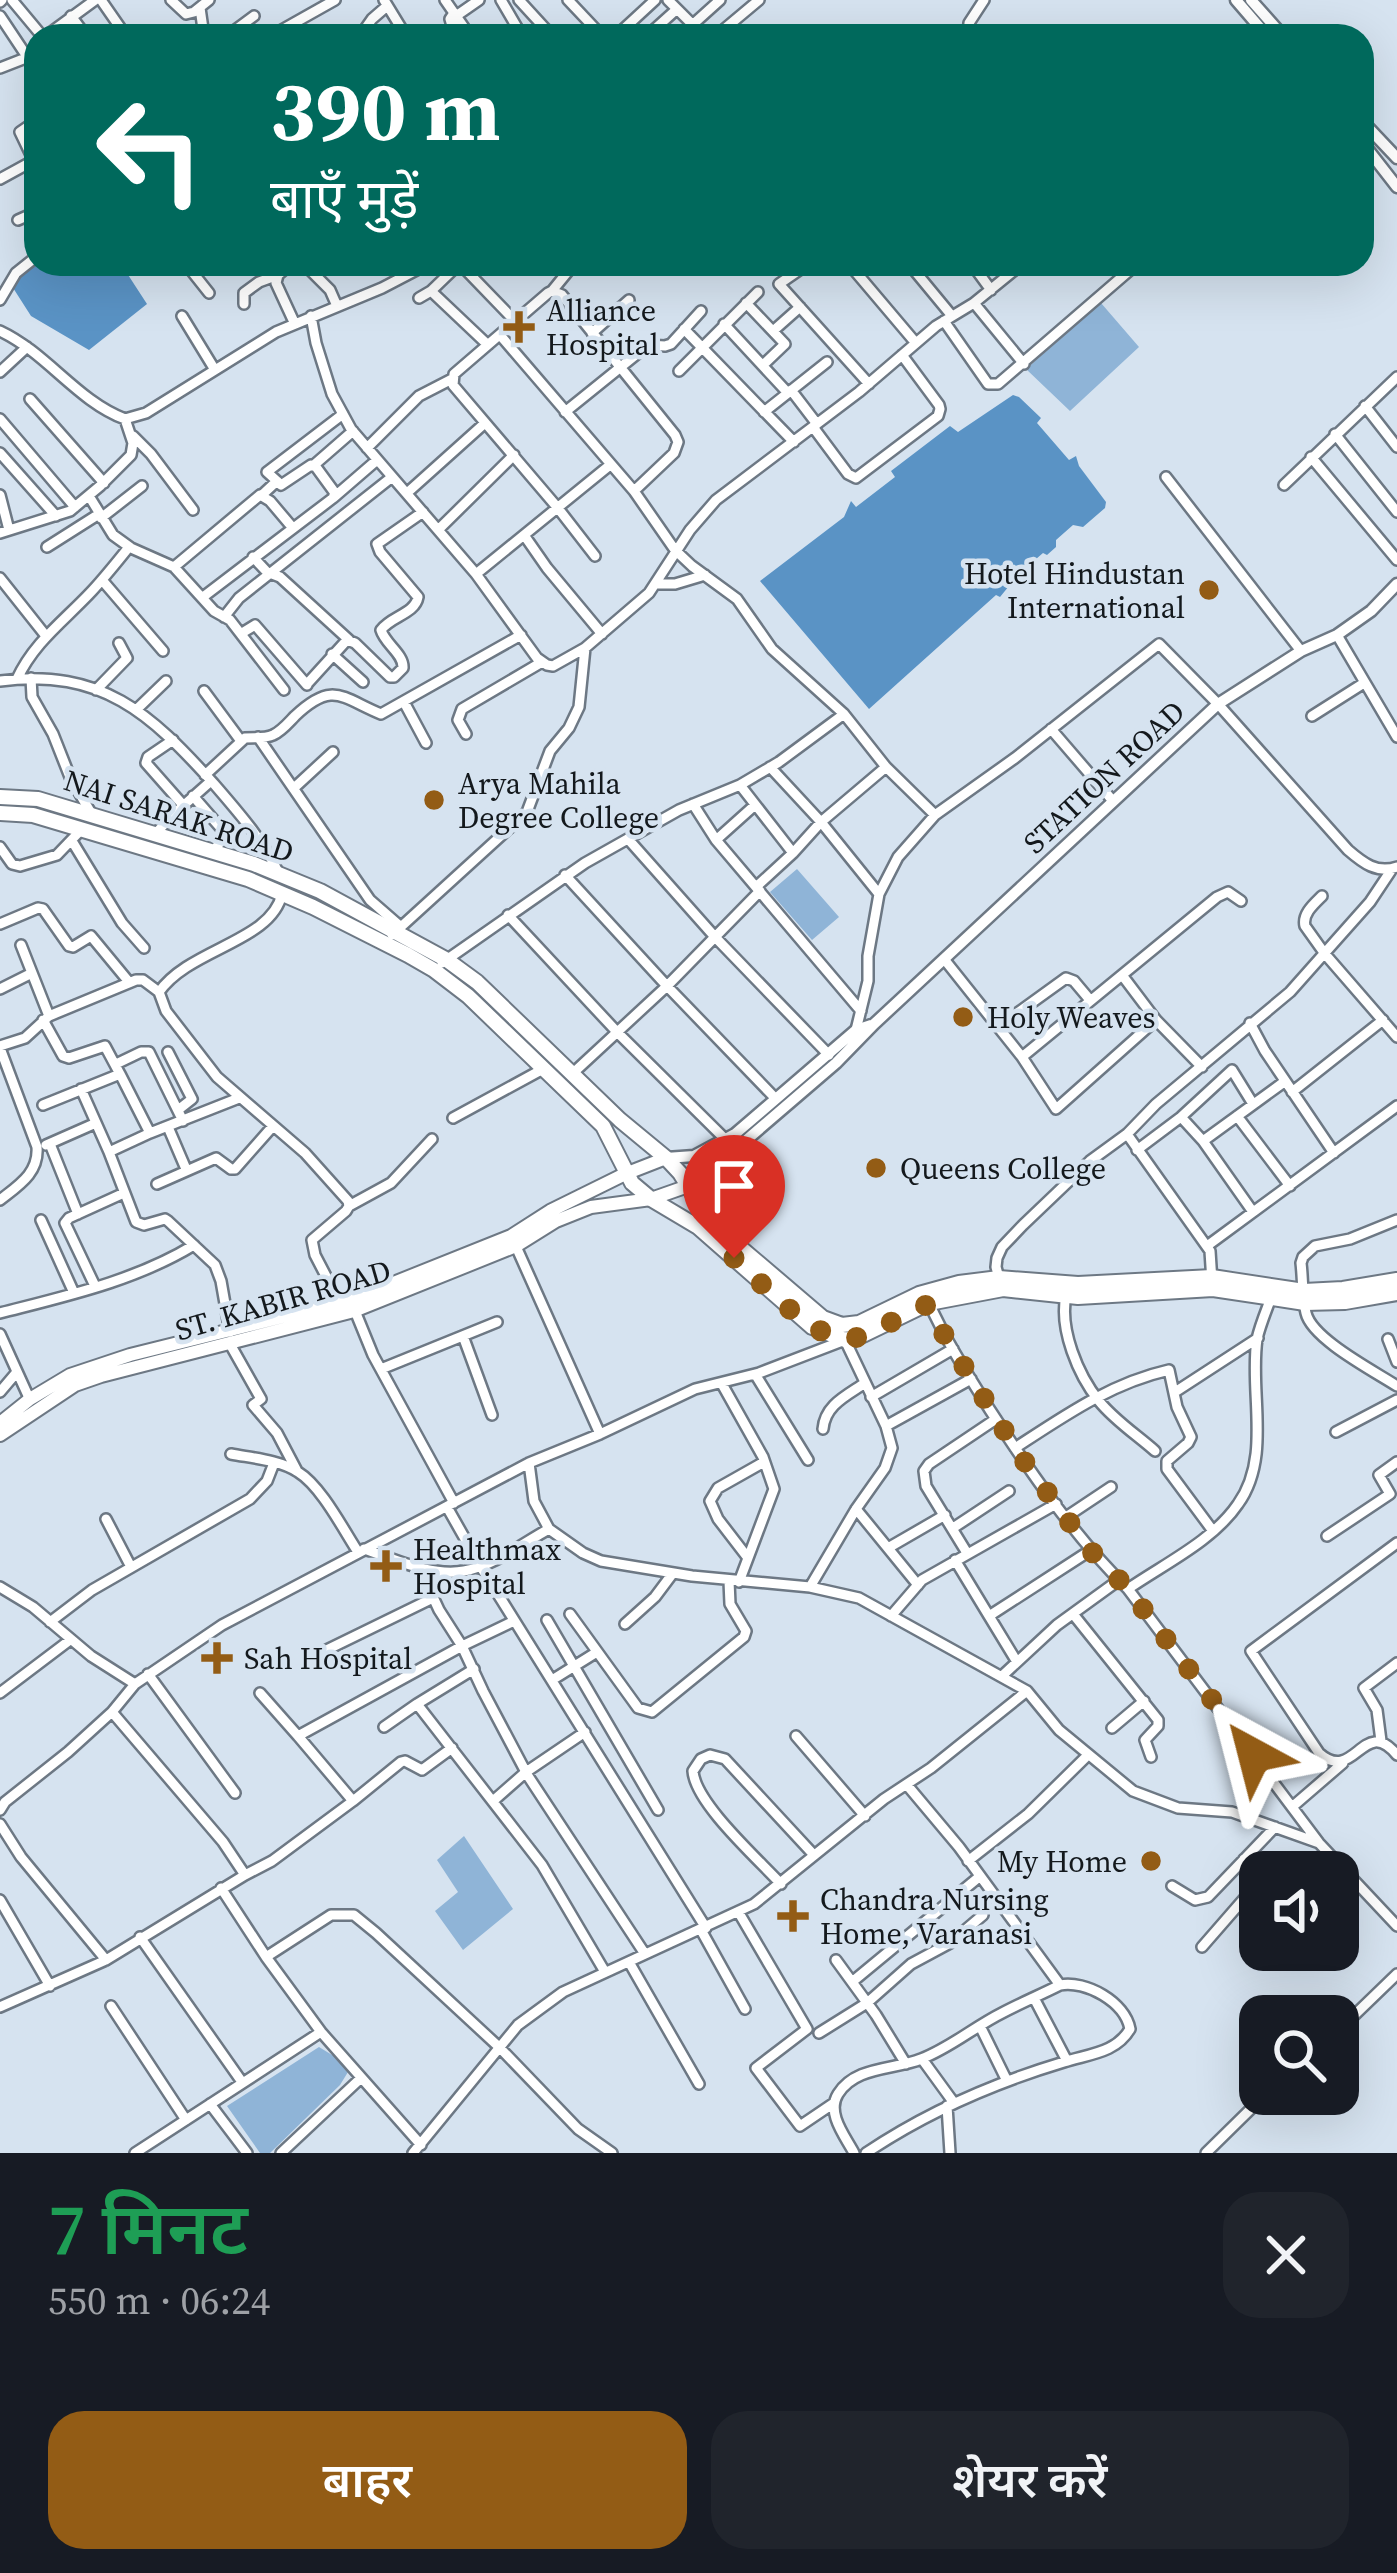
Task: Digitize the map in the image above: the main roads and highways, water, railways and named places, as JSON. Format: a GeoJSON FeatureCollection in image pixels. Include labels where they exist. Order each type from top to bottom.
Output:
{"type":"FeatureCollection","features":[{"type":"Feature","properties":{"kind":"main road","name":"NAI SARAK ROAD"},"geometry":{"type":"LineString","coordinates":[[0,796],[38,799],[279,874],[434,970],[467,996],[604,1126],[625,1174]]}},
{"type":"Feature","properties":{"kind":"main road","name":"NAI SARAK ROAD"},"geometry":{"type":"LineString","coordinates":[[0,813],[33,815],[76,836],[202,866],[399,929],[478,982],[666,1159],[723,1231],[800,1300],[834,1323],[859,1323],[919,1294],[999,1278],[1078,1284],[1212,1283]]}},
{"type":"Feature","properties":{"kind":"main road","name":"ST. KABIR ROAD"},"geometry":{"type":"LineString","coordinates":[[514,1241],[572,1201],[666,1159]]}},
{"type":"Feature","properties":{"kind":"main road"},"geometry":{"type":"LineString","coordinates":[[625,1174],[651,1199],[698,1227],[812,1327],[845,1340],[929,1304],[1003,1289],[1066,1296],[1212,1283],[1345,1302],[1397,1293]]}},
{"type":"Feature","properties":{"kind":"main road","name":"ST. KABIR ROAD"},"geometry":{"type":"LineString","coordinates":[[0,1423],[70,1375],[97,1365],[130,1354],[230,1338],[348,1305],[591,1207],[651,1199],[688,1186]]}},
{"type":"Feature","properties":{"kind":"main road"},"geometry":{"type":"LineString","coordinates":[[1305,1297],[1397,1280]]}},
{"type":"Feature","properties":{"kind":"main road","name":"ST. KABIR ROAD"},"geometry":{"type":"LineString","coordinates":[[0,1435],[32,1404]]}},
{"type":"Feature","properties":{"kind":"place","name":"Alliance Hospital"},"geometry":{"type":"Point","coordinates":[519,327]}},
{"type":"Feature","properties":{"kind":"place","name":"Hotel Hindustan International"},"geometry":{"type":"Point","coordinates":[1209,590]}},
{"type":"Feature","properties":{"kind":"place","name":"Arya Mahila Degree College"},"geometry":{"type":"Point","coordinates":[434,800]}},
{"type":"Feature","properties":{"kind":"place","name":"Holy Weaves"},"geometry":{"type":"Point","coordinates":[963,1017]}},
{"type":"Feature","properties":{"kind":"place","name":"Queens College"},"geometry":{"type":"Point","coordinates":[876,1168]}},
{"type":"Feature","properties":{"kind":"place","name":"Healthmax Hospital"},"geometry":{"type":"Point","coordinates":[386,1566]}},
{"type":"Feature","properties":{"kind":"place","name":"Sah Hospital"},"geometry":{"type":"Point","coordinates":[217,1658]}},
{"type":"Feature","properties":{"kind":"place","name":"My Home"},"geometry":{"type":"Point","coordinates":[1151,1861]}},
{"type":"Feature","properties":{"kind":"place","name":"Chandra Nursing Home, Varanasi"},"geometry":{"type":"Point","coordinates":[793,1916]}}]}
